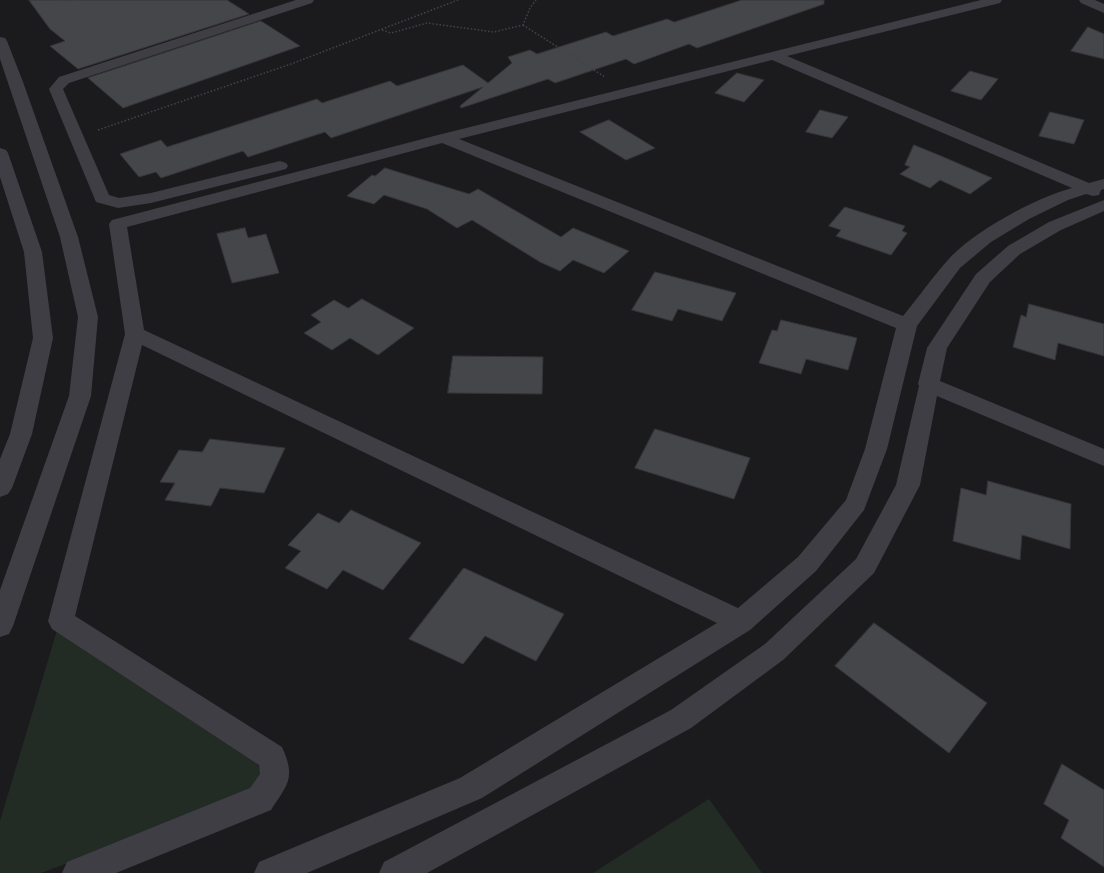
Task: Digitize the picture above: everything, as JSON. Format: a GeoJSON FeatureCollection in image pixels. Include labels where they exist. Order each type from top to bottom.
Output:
{"type":"FeatureCollection","features":[{"type":"Feature","properties":{"kind":"street"},"geometry":{"type":"LineString","coordinates":[[290,163],[151,198],[118,203],[102,198],[56,89],[64,80],[308,0]]}},
{"type":"Feature","properties":{"kind":"street"},"geometry":{"type":"LineString","coordinates":[[78,873],[260,799],[275,778],[272,757],[61,621],[135,334],[118,224],[443,138],[996,0]]}},
{"type":"Feature","properties":{"kind":"street"},"geometry":{"type":"LineString","coordinates":[[1085,0],[1104,9]]}},
{"type":"Feature","properties":{"kind":"street"},"geometry":{"type":"LineString","coordinates":[[0,41],[16,82],[69,238],[88,317],[80,396],[0,626]]}},
{"type":"Feature","properties":{"kind":"street"},"geometry":{"type":"LineString","coordinates":[[774,56],[1100,193]]}},
{"type":"Feature","properties":{"kind":"street"},"geometry":{"type":"LineString","coordinates":[[367,144],[667,68]]}},
{"type":"Feature","properties":{"kind":"street"},"geometry":{"type":"LineString","coordinates":[[443,138],[907,325]]}},
{"type":"Feature","properties":{"kind":"street"},"geometry":{"type":"LineString","coordinates":[[0,154],[34,252],[43,338],[22,434],[0,488]]}},
{"type":"Feature","properties":{"kind":"street"},"geometry":{"type":"LineString","coordinates":[[270,873],[471,788],[741,622],[807,564],[856,504],[876,449],[907,325],[954,264],[985,238],[1023,215],[1062,196],[1100,193]]}},
{"type":"Feature","properties":{"kind":"street"},"geometry":{"type":"LineString","coordinates":[[395,873],[681,719],[774,652],[866,566],[908,485],[928,384],[937,348],[983,278],[1014,250],[1055,226],[1100,193]]}},
{"type":"Feature","properties":{"kind":"street"},"geometry":{"type":"LineString","coordinates":[[135,334],[741,622]]}},
{"type":"Feature","properties":{"kind":"street"},"geometry":{"type":"LineString","coordinates":[[928,384],[1104,458]]}},
{"type":"Feature","properties":{"kind":"path"},"geometry":{"type":"LineString","coordinates":[[64,3],[76,0]]}},
{"type":"Feature","properties":{"kind":"path"},"geometry":{"type":"LineString","coordinates":[[76,137],[291,64],[458,0]]}},
{"type":"Feature","properties":{"kind":"path"},"geometry":{"type":"LineString","coordinates":[[523,25],[530,8],[536,0]]}},
{"type":"Feature","properties":{"kind":"path"},"geometry":{"type":"LineString","coordinates":[[382,30],[391,33],[427,23],[494,32],[523,25],[613,82]]}},
{"type":"Feature","properties":{"kind":"shaded area"},"geometry":{"type":"Polygon","coordinates":[[[58,627],[253,756],[265,779],[255,793],[41,873],[0,873],[0,821],[58,627]]]}},
{"type":"Feature","properties":{"kind":"shaded area"},"geometry":{"type":"Polygon","coordinates":[[[709,799],[762,873],[593,873],[709,799]]]}},
{"type":"Feature","properties":{"kind":"building"},"geometry":{"type":"Polygon","coordinates":[[[29,0],[227,0],[249,14],[78,69],[50,46],[65,41],[50,29],[29,0]]]}},
{"type":"Feature","properties":{"kind":"building"},"geometry":{"type":"Polygon","coordinates":[[[742,0],[824,0],[824,4],[697,48],[689,44],[634,64],[626,59],[555,83],[548,79],[461,108],[460,106],[483,87],[331,138],[325,132],[248,157],[243,151],[161,178],[156,172],[139,177],[120,154],[161,140],[167,147],[317,99],[322,103],[390,81],[397,86],[463,65],[488,83],[512,63],[508,57],[530,50],[537,54],[606,32],[613,36],[667,19],[674,22],[742,0]]]}},
{"type":"Feature","properties":{"kind":"building"},"geometry":{"type":"Polygon","coordinates":[[[261,21],[300,46],[123,108],[88,78],[261,21]]]}},
{"type":"Feature","properties":{"kind":"building"},"geometry":{"type":"Polygon","coordinates":[[[1088,27],[1104,34],[1104,59],[1071,51],[1088,27]]]}},
{"type":"Feature","properties":{"kind":"building"},"geometry":{"type":"Polygon","coordinates":[[[970,71],[998,79],[981,100],[951,91],[970,71]]]}},
{"type":"Feature","properties":{"kind":"building"},"geometry":{"type":"Polygon","coordinates":[[[737,73],[764,80],[744,102],[715,93],[737,73]]]}},
{"type":"Feature","properties":{"kind":"building"},"geometry":{"type":"Polygon","coordinates":[[[820,110],[848,117],[832,138],[806,132],[820,110]]]}},
{"type":"Feature","properties":{"kind":"building"},"geometry":{"type":"Polygon","coordinates":[[[1050,112],[1084,120],[1074,144],[1039,136],[1050,112]]]}},
{"type":"Feature","properties":{"kind":"building"},"geometry":{"type":"Polygon","coordinates":[[[609,120],[655,148],[626,160],[580,132],[609,120]]]}},
{"type":"Feature","properties":{"kind":"building"},"geometry":{"type":"Polygon","coordinates":[[[914,145],[992,178],[970,194],[940,180],[930,188],[900,174],[910,167],[905,165],[914,145]]]}},
{"type":"Feature","properties":{"kind":"building"},"geometry":{"type":"Polygon","coordinates":[[[385,168],[469,194],[478,189],[561,237],[573,228],[629,251],[604,273],[573,260],[560,271],[540,262],[472,220],[457,228],[427,209],[384,195],[374,204],[347,196],[372,175],[375,176],[385,168]]]}},
{"type":"Feature","properties":{"kind":"building"},"geometry":{"type":"Polygon","coordinates":[[[845,207],[905,226],[902,231],[907,233],[891,255],[836,236],[841,230],[829,226],[845,207]]]}},
{"type":"Feature","properties":{"kind":"building"},"geometry":{"type":"Polygon","coordinates":[[[245,228],[248,238],[266,234],[279,273],[232,283],[217,234],[245,228]]]}},
{"type":"Feature","properties":{"kind":"building"},"geometry":{"type":"Polygon","coordinates":[[[655,272],[736,293],[722,321],[678,309],[672,321],[632,310],[655,272]]]}},
{"type":"Feature","properties":{"kind":"building"},"geometry":{"type":"Polygon","coordinates":[[[362,299],[414,328],[378,355],[350,338],[332,350],[304,333],[321,322],[311,315],[334,300],[348,308],[362,299]]]}},
{"type":"Feature","properties":{"kind":"building"},"geometry":{"type":"Polygon","coordinates":[[[1029,304],[1104,324],[1104,356],[1058,343],[1055,360],[1013,347],[1021,315],[1026,317],[1029,304]]]}},
{"type":"Feature","properties":{"kind":"building"},"geometry":{"type":"Polygon","coordinates":[[[781,320],[857,338],[848,370],[806,359],[801,374],[759,363],[772,330],[777,331],[781,320]]]}},
{"type":"Feature","properties":{"kind":"building"},"geometry":{"type":"Polygon","coordinates":[[[453,356],[543,357],[542,394],[448,393],[453,356]]]}},
{"type":"Feature","properties":{"kind":"building"},"geometry":{"type":"Polygon","coordinates":[[[655,429],[750,458],[734,499],[635,468],[655,429]]]}},
{"type":"Feature","properties":{"kind":"building"},"geometry":{"type":"Polygon","coordinates":[[[210,439],[285,448],[264,493],[220,488],[211,506],[165,500],[175,483],[160,482],[179,450],[202,452],[210,439]]]}},
{"type":"Feature","properties":{"kind":"building"},"geometry":{"type":"Polygon","coordinates":[[[988,481],[1071,504],[1070,549],[1022,535],[1020,560],[953,541],[961,488],[986,495],[988,481]]]}},
{"type":"Feature","properties":{"kind":"building"},"geometry":{"type":"Polygon","coordinates":[[[351,510],[421,543],[383,590],[343,570],[327,589],[285,568],[301,551],[288,545],[318,513],[339,523],[351,510]]]}},
{"type":"Feature","properties":{"kind":"building"},"geometry":{"type":"Polygon","coordinates":[[[464,568],[564,614],[536,661],[485,636],[463,664],[409,639],[464,568]]]}},
{"type":"Feature","properties":{"kind":"building"},"geometry":{"type":"Polygon","coordinates":[[[874,623],[987,703],[949,753],[835,666],[874,623]]]}},
{"type":"Feature","properties":{"kind":"building"},"geometry":{"type":"Polygon","coordinates":[[[1062,764],[1104,790],[1104,867],[1061,838],[1069,820],[1044,804],[1062,764]]]}}]}
